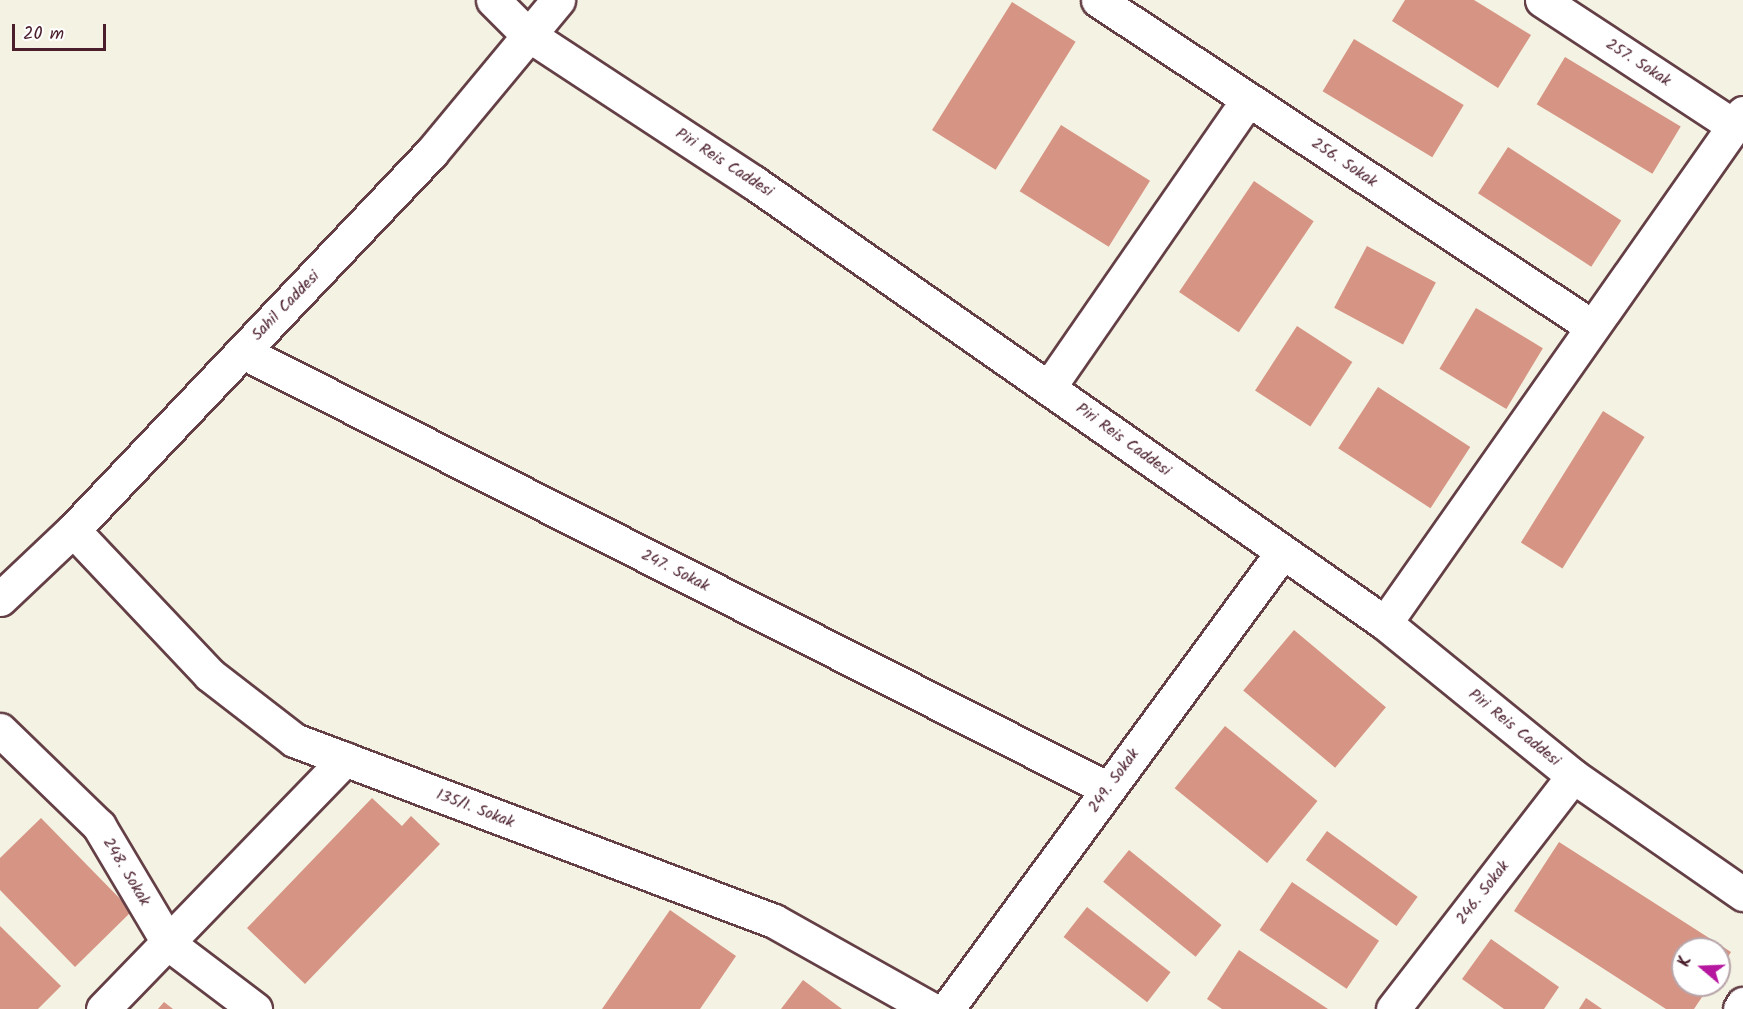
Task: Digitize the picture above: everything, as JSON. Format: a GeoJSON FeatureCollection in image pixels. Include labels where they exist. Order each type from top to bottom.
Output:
{"type":"FeatureCollection","features":[{"type":"Feature","properties":{"kind":"street","name":"Piri Reis Caddesi"},"geometry":{"type":"LineString","coordinates":[[493,0],[526,33],[1049,387],[1281,554],[1385,623],[1573,776],[1743,894]]}},
{"type":"Feature","properties":{"kind":"street","name":"Sahil Caddesi"},"geometry":{"type":"LineString","coordinates":[[0,599],[73,530],[431,153],[526,33],[558,0]]}},
{"type":"Feature","properties":{"kind":"street","name":"256. Sokak"},"geometry":{"type":"LineString","coordinates":[[1098,0],[1591,326]]}},
{"type":"Feature","properties":{"kind":"street","name":"257. Sokak"},"geometry":{"type":"LineString","coordinates":[[1542,0],[1738,120]]}},
{"type":"Feature","properties":{"kind":"street"},"geometry":{"type":"LineString","coordinates":[[1049,387],[1248,100]]}},
{"type":"Feature","properties":{"kind":"street"},"geometry":{"type":"LineString","coordinates":[[1385,623],[1591,326],[1738,120]]}},
{"type":"Feature","properties":{"kind":"street","name":"247. Sokak"},"geometry":{"type":"LineString","coordinates":[[243,352],[1108,789]]}},
{"type":"Feature","properties":{"kind":"street","name":"135/1. Sokak"},"geometry":{"type":"LineString","coordinates":[[73,530],[210,675],[294,740],[774,921],[931,1009]]}},
{"type":"Feature","properties":{"kind":"street","name":"249. Sokak"},"geometry":{"type":"LineString","coordinates":[[947,1009],[1281,554]]}},
{"type":"Feature","properties":{"kind":"street","name":"248. Sokak"},"geometry":{"type":"LineString","coordinates":[[0,730],[99,826],[169,944],[255,1009]]}},
{"type":"Feature","properties":{"kind":"street"},"geometry":{"type":"LineString","coordinates":[[103,1009],[169,944],[345,759]]}},
{"type":"Feature","properties":{"kind":"street","name":"246. Sokak"},"geometry":{"type":"LineString","coordinates":[[1393,1009],[1573,776]]}},
{"type":"Feature","properties":{"kind":"street"},"geometry":{"type":"LineString","coordinates":[[1740,1009],[1743,1004]]}},
{"type":"Feature","properties":{"kind":"building"},"geometry":{"type":"Polygon","coordinates":[[[1405,0],[1474,0],[1531,35],[1498,88],[1392,21],[1405,0]]]}},
{"type":"Feature","properties":{"kind":"building"},"geometry":{"type":"Polygon","coordinates":[[[1012,2],[1076,42],[996,170],[932,130],[1012,2]]]}},
{"type":"Feature","properties":{"kind":"building"},"geometry":{"type":"Polygon","coordinates":[[[1354,39],[1464,105],[1432,157],[1323,91],[1354,39]]]}},
{"type":"Feature","properties":{"kind":"building"},"geometry":{"type":"Polygon","coordinates":[[[1565,57],[1681,127],[1652,174],[1537,104],[1565,57]]]}},
{"type":"Feature","properties":{"kind":"building"},"geometry":{"type":"Polygon","coordinates":[[[1061,125],[1150,181],[1109,247],[1020,191],[1061,125]]]}},
{"type":"Feature","properties":{"kind":"building"},"geometry":{"type":"Polygon","coordinates":[[[1508,147],[1621,221],[1591,267],[1478,193],[1508,147]]]}},
{"type":"Feature","properties":{"kind":"building"},"geometry":{"type":"Polygon","coordinates":[[[1254,181],[1314,221],[1239,332],[1179,292],[1254,181]]]}},
{"type":"Feature","properties":{"kind":"building"},"geometry":{"type":"Polygon","coordinates":[[[1367,246],[1436,283],[1403,344],[1334,308],[1367,246]]]}},
{"type":"Feature","properties":{"kind":"building"},"geometry":{"type":"Polygon","coordinates":[[[1476,308],[1543,348],[1506,409],[1439,369],[1476,308]]]}},
{"type":"Feature","properties":{"kind":"building"},"geometry":{"type":"Polygon","coordinates":[[[1297,326],[1352,362],[1310,427],[1255,391],[1297,326]]]}},
{"type":"Feature","properties":{"kind":"building"},"geometry":{"type":"Polygon","coordinates":[[[1378,387],[1470,447],[1430,508],[1338,448],[1378,387]]]}},
{"type":"Feature","properties":{"kind":"building"},"geometry":{"type":"Polygon","coordinates":[[[1603,411],[1645,437],[1562,568],[1521,542],[1603,411]]]}},
{"type":"Feature","properties":{"kind":"building"},"geometry":{"type":"Polygon","coordinates":[[[1294,630],[1386,707],[1335,768],[1243,691],[1294,630]]]}},
{"type":"Feature","properties":{"kind":"building"},"geometry":{"type":"Polygon","coordinates":[[[1225,726],[1317,801],[1267,863],[1175,788],[1225,726]]]}},
{"type":"Feature","properties":{"kind":"building"},"geometry":{"type":"Polygon","coordinates":[[[372,798],[402,826],[411,816],[440,844],[305,984],[247,928],[372,798]]]}},
{"type":"Feature","properties":{"kind":"building"},"geometry":{"type":"Polygon","coordinates":[[[41,818],[132,911],[75,967],[0,890],[0,858],[41,818]]]}},
{"type":"Feature","properties":{"kind":"building"},"geometry":{"type":"Polygon","coordinates":[[[1327,831],[1418,897],[1396,926],[1306,860],[1327,831]]]}},
{"type":"Feature","properties":{"kind":"building"},"geometry":{"type":"Polygon","coordinates":[[[1559,842],[1708,937],[1671,937],[1671,997],[1702,997],[1694,1009],[1666,1009],[1514,911],[1559,842]]]}},
{"type":"Feature","properties":{"kind":"building"},"geometry":{"type":"Polygon","coordinates":[[[1129,850],[1221,925],[1196,957],[1103,882],[1129,850]]]}},
{"type":"Feature","properties":{"kind":"building"},"geometry":{"type":"Polygon","coordinates":[[[1292,882],[1379,941],[1347,989],[1260,930],[1292,882]]]}},
{"type":"Feature","properties":{"kind":"building"},"geometry":{"type":"Polygon","coordinates":[[[1087,907],[1171,972],[1147,1002],[1064,937],[1087,907]]]}},
{"type":"Feature","properties":{"kind":"building"},"geometry":{"type":"Polygon","coordinates":[[[670,910],[736,956],[700,1009],[602,1009],[670,910]]]}},
{"type":"Feature","properties":{"kind":"building"},"geometry":{"type":"Polygon","coordinates":[[[0,926],[61,986],[38,1009],[0,1009],[0,926]]]}},
{"type":"Feature","properties":{"kind":"building"},"geometry":{"type":"Polygon","coordinates":[[[1491,939],[1559,987],[1544,1009],[1504,1009],[1462,979],[1491,939]]]}},
{"type":"Feature","properties":{"kind":"building"},"geometry":{"type":"Polygon","coordinates":[[[1239,950],[1328,1009],[1222,1009],[1207,999],[1239,950]]]}},
{"type":"Feature","properties":{"kind":"building"},"geometry":{"type":"Polygon","coordinates":[[[803,980],[842,1009],[781,1009],[803,980]]]}},
{"type":"Feature","properties":{"kind":"building"},"geometry":{"type":"Polygon","coordinates":[[[1586,998],[1602,1009],[1579,1009],[1586,998]]]}},
{"type":"Feature","properties":{"kind":"building"},"geometry":{"type":"Polygon","coordinates":[[[164,1002],[173,1009],[158,1009],[164,1002]]]}}]}
